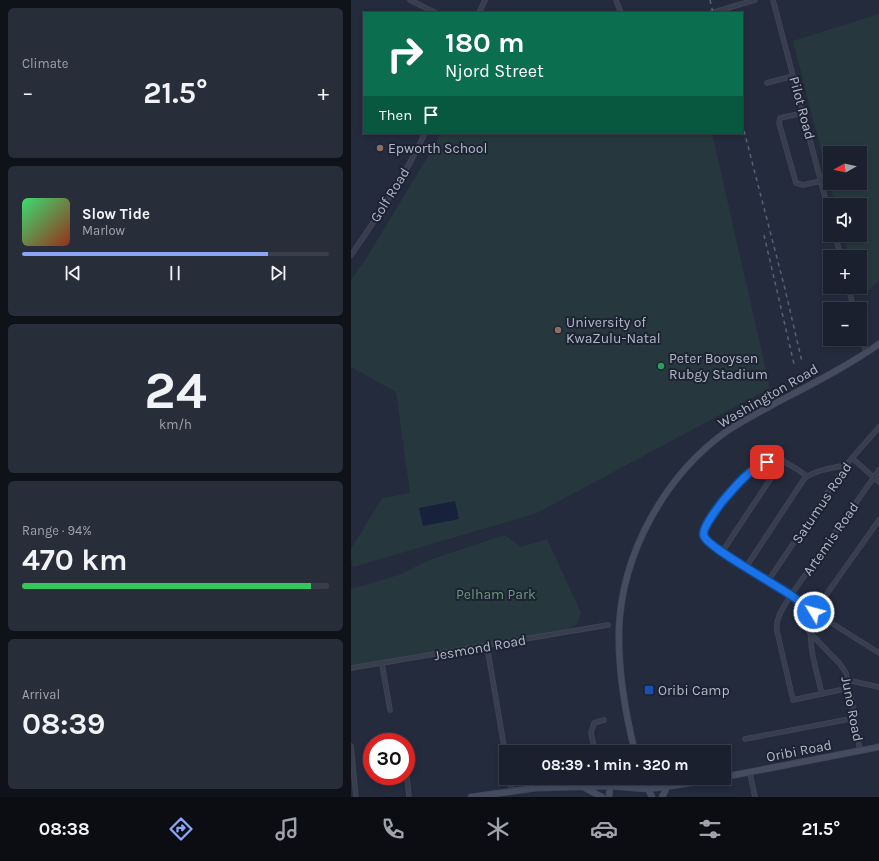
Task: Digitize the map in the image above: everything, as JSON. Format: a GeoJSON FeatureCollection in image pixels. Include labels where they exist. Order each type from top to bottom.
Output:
{"type":"FeatureCollection","features":[{"type":"Feature","properties":{"kind":"main road","name":"Washington Road"},"geometry":{"type":"LineString","coordinates":[[633,745],[628,723],[620,671],[620,612],[633,560],[644,531],[660,501],[692,462],[728,430],[836,371],[879,344]]}},
{"type":"Feature","properties":{"kind":"main road","name":"Oribi Road"},"geometry":{"type":"LineString","coordinates":[[731,776],[879,747]]}},
{"type":"Feature","properties":{"kind":"main road"},"geometry":{"type":"LineString","coordinates":[[646,785],[652,797]]}},
{"type":"Feature","properties":{"kind":"main road"},"geometry":{"type":"LineString","coordinates":[[475,797],[536,788],[610,786],[648,789],[679,785]]}},
{"type":"Feature","properties":{"kind":"main road"},"geometry":{"type":"LineString","coordinates":[[609,797],[610,786]]}},
{"type":"Feature","properties":{"kind":"main road"},"geometry":{"type":"LineString","coordinates":[[584,787],[602,797]]}},
{"type":"Feature","properties":{"kind":"main road"},"geometry":{"type":"LineString","coordinates":[[661,797],[667,787]]}},
{"type":"Feature","properties":{"kind":"street"},"geometry":{"type":"LineString","coordinates":[[410,0],[434,12]]}},
{"type":"Feature","properties":{"kind":"street"},"geometry":{"type":"LineString","coordinates":[[479,12],[485,0]]}},
{"type":"Feature","properties":{"kind":"street"},"geometry":{"type":"LineString","coordinates":[[616,0],[621,12]]}},
{"type":"Feature","properties":{"kind":"street"},"geometry":{"type":"LineString","coordinates":[[714,12],[755,0]]}},
{"type":"Feature","properties":{"kind":"street","name":"Pilot Road"},"geometry":{"type":"LineString","coordinates":[[773,0],[826,198]]}},
{"type":"Feature","properties":{"kind":"street"},"geometry":{"type":"LineString","coordinates":[[767,83],[793,76]]}},
{"type":"Feature","properties":{"kind":"street"},"geometry":{"type":"LineString","coordinates":[[803,113],[780,118],[779,123],[796,183],[803,185],[821,180]]}},
{"type":"Feature","properties":{"kind":"street","name":"Golf Road"},"geometry":{"type":"LineString","coordinates":[[351,255],[367,232],[412,158],[424,134]]}},
{"type":"Feature","properties":{"kind":"street"},"geometry":{"type":"LineString","coordinates":[[864,346],[866,353]]}},
{"type":"Feature","properties":{"kind":"street","name":"Satumus Road"},"geometry":{"type":"LineString","coordinates":[[768,581],[846,465],[879,427]]}},
{"type":"Feature","properties":{"kind":"street"},"geometry":{"type":"LineString","coordinates":[[852,458],[879,482]]}},
{"type":"Feature","properties":{"kind":"street"},"geometry":{"type":"LineString","coordinates":[[807,476],[783,460],[767,462],[755,468],[720,504],[705,528],[703,534],[707,542],[879,653]]}},
{"type":"Feature","properties":{"kind":"street"},"geometry":{"type":"LineString","coordinates":[[722,552],[783,460]]}},
{"type":"Feature","properties":{"kind":"street"},"geometry":{"type":"LineString","coordinates":[[746,567],[800,483],[807,476],[846,465]]}},
{"type":"Feature","properties":{"kind":"street","name":"Artemis Road"},"geometry":{"type":"LineString","coordinates":[[822,694],[793,700],[777,626],[779,615],[791,595],[879,470]]}},
{"type":"Feature","properties":{"kind":"street"},"geometry":{"type":"LineString","coordinates":[[849,688],[822,694],[813,655],[810,633],[814,612],[879,520]]}},
{"type":"Feature","properties":{"kind":"street","name":"Jesmond Road"},"geometry":{"type":"LineString","coordinates":[[351,668],[608,625]]}},
{"type":"Feature","properties":{"kind":"street","name":"Juno Road"},"geometry":{"type":"LineString","coordinates":[[810,633],[844,669],[855,718],[859,751]]}},
{"type":"Feature","properties":{"kind":"street"},"geometry":{"type":"LineString","coordinates":[[487,646],[504,745]]}},
{"type":"Feature","properties":{"kind":"street"},"geometry":{"type":"LineString","coordinates":[[382,664],[389,710]]}},
{"type":"Feature","properties":{"kind":"street"},"geometry":{"type":"LineString","coordinates":[[847,680],[879,687]]}},
{"type":"Feature","properties":{"kind":"street"},"geometry":{"type":"LineString","coordinates":[[745,739],[855,718]]}},
{"type":"Feature","properties":{"kind":"street"},"geometry":{"type":"LineString","coordinates":[[594,745],[591,728],[593,723],[604,720]]}},
{"type":"Feature","properties":{"kind":"street"},"geometry":{"type":"LineString","coordinates":[[351,746],[356,797]]}},
{"type":"Feature","properties":{"kind":"street"},"geometry":{"type":"LineString","coordinates":[[750,773],[755,797]]}},
{"type":"Feature","properties":{"kind":"street"},"geometry":{"type":"LineString","coordinates":[[408,785],[409,797]]}},
{"type":"Feature","properties":{"kind":"street"},"geometry":{"type":"LineString","coordinates":[[511,785],[512,791]]}},
{"type":"Feature","properties":{"kind":"green space"},"geometry":{"type":"Polygon","coordinates":[[[879,14],[879,280],[869,290],[867,290],[867,250],[847,250],[845,242],[867,242],[867,198],[833,198],[831,190],[867,190],[867,146],[823,146],[823,158],[793,41],[879,14]]]}},
{"type":"Feature","properties":{"kind":"green space","name":"University of KwaZulu-Natal"},"geometry":{"type":"Polygon","coordinates":[[[440,134],[712,134],[770,388],[537,513],[353,567],[351,560],[351,549],[382,498],[410,493],[396,392],[351,367],[351,280],[367,257],[440,134]]]}},
{"type":"Feature","properties":{"kind":"green space","name":"Pelham Park"},"geometry":{"type":"Polygon","coordinates":[[[505,535],[521,547],[547,539],[581,613],[577,624],[549,638],[351,671],[351,589],[399,575],[429,560],[505,535]]]}},
{"type":"Feature","properties":{"kind":"water"},"geometry":{"type":"Polygon","coordinates":[[[455,501],[459,519],[423,526],[419,508],[455,501]]]}},
{"type":"Feature","properties":{"kind":"railway"},"geometry":{"type":"LineString","coordinates":[[710,0],[713,12]]}},
{"type":"Feature","properties":{"kind":"railway"},"geometry":{"type":"LineString","coordinates":[[743,127],[785,289],[802,362]]}},
{"type":"Feature","properties":{"kind":"railway"},"geometry":{"type":"LineString","coordinates":[[764,235],[794,364]]}},
{"type":"Feature","properties":{"kind":"place","name":"Epworth School"},"geometry":{"type":"Point","coordinates":[380,148]}},
{"type":"Feature","properties":{"kind":"place","name":"University of KwaZulu-Natal"},"geometry":{"type":"Point","coordinates":[558,330]}},
{"type":"Feature","properties":{"kind":"place","name":"Peter Booysen Rubgy Stadium"},"geometry":{"type":"Point","coordinates":[661,366]}},
{"type":"Feature","properties":{"kind":"place","name":"Oribi Camp"},"geometry":{"type":"Point","coordinates":[649,690]}},
{"type":"Feature","properties":{"kind":"route"},"geometry":{"type":"LineString","coordinates":[[767,462],[755,468],[720,504],[703,531],[703,534],[707,542],[791,595],[814,612]]}}]}
